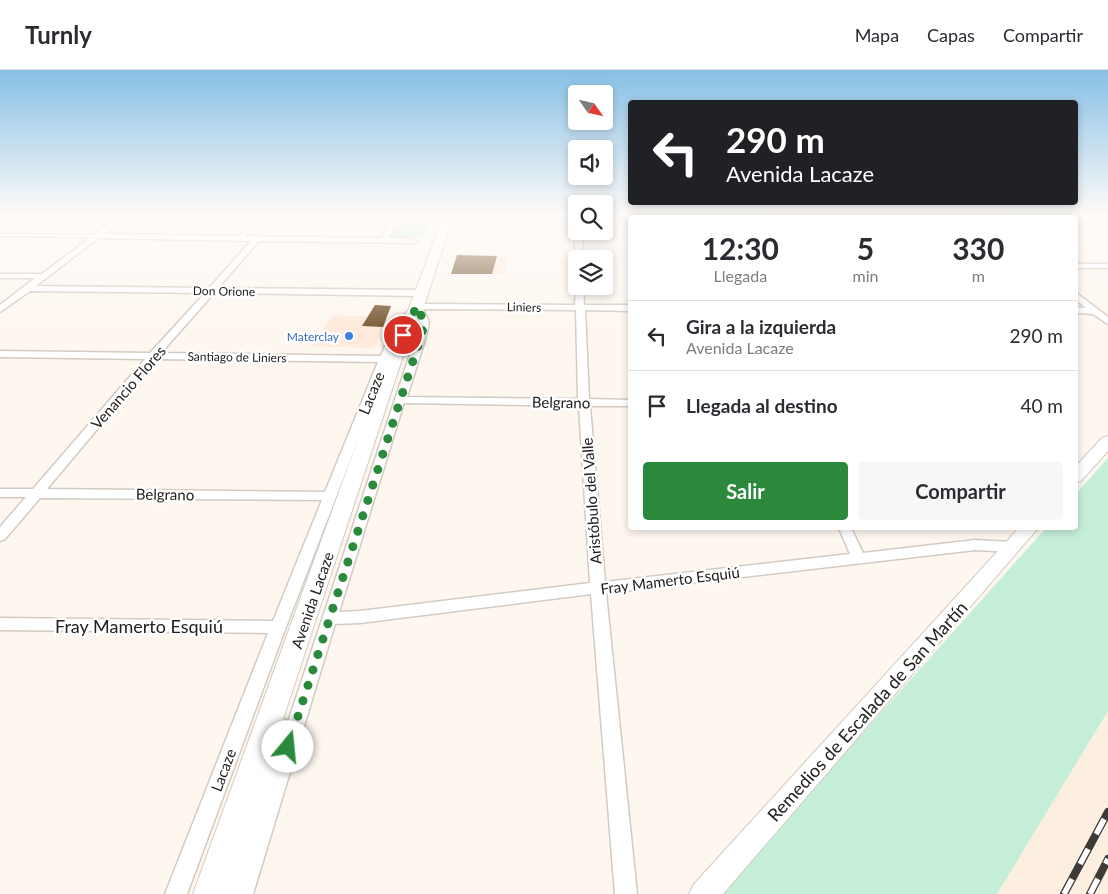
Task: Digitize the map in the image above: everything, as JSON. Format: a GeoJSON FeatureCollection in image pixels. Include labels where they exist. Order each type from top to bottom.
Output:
{"type":"FeatureCollection","features":[{"type":"Feature","properties":{"kind":"main road","name":"Avenida Lacaze"},"geometry":{"type":"LineString","coordinates":[[224,894],[391,400],[403,335],[420,300],[435,254]]}},
{"type":"Feature","properties":{"kind":"main road","name":"Avenida Lacaze"},"geometry":{"type":"LineString","coordinates":[[208,894],[391,400]]}},
{"type":"Feature","properties":{"kind":"street"},"geometry":{"type":"LineString","coordinates":[[0,309],[72,254]]}},
{"type":"Feature","properties":{"kind":"street","name":"Venancio Flores"},"geometry":{"type":"LineString","coordinates":[[0,536],[153,356],[244,254]]}},
{"type":"Feature","properties":{"kind":"street"},"geometry":{"type":"LineString","coordinates":[[1078,266],[1108,266]]}},
{"type":"Feature","properties":{"kind":"street"},"geometry":{"type":"LineString","coordinates":[[0,276],[44,276]]}},
{"type":"Feature","properties":{"kind":"street","name":"Don Orione"},"geometry":{"type":"LineString","coordinates":[[27,288],[214,290],[420,300]]}},
{"type":"Feature","properties":{"kind":"street","name":"Aristóbulo del Valle"},"geometry":{"type":"LineString","coordinates":[[580,295],[584,402],[598,588],[626,894]]}},
{"type":"Feature","properties":{"kind":"street"},"geometry":{"type":"LineString","coordinates":[[1078,297],[1108,321]]}},
{"type":"Feature","properties":{"kind":"street","name":"Liniers"},"geometry":{"type":"LineString","coordinates":[[420,300],[580,308],[628,308]]}},
{"type":"Feature","properties":{"kind":"street","name":"Lacaze"},"geometry":{"type":"LineString","coordinates":[[176,894],[278,627],[384,359],[396,330],[420,300]]}},
{"type":"Feature","properties":{"kind":"street"},"geometry":{"type":"LineString","coordinates":[[1078,310],[1094,310]]}},
{"type":"Feature","properties":{"kind":"street","name":"Santiago de Liniers"},"geometry":{"type":"LineString","coordinates":[[0,354],[384,359]]}},
{"type":"Feature","properties":{"kind":"street","name":"Lacaze"},"geometry":{"type":"LineString","coordinates":[[242,894],[329,618],[391,400]]}},
{"type":"Feature","properties":{"kind":"street","name":"Belgrano"},"geometry":{"type":"LineString","coordinates":[[391,400],[628,403]]}},
{"type":"Feature","properties":{"kind":"street"},"geometry":{"type":"LineString","coordinates":[[1078,474],[1108,441]]}},
{"type":"Feature","properties":{"kind":"street","name":"Belgrano"},"geometry":{"type":"LineString","coordinates":[[0,493],[330,496]]}},
{"type":"Feature","properties":{"kind":"street"},"geometry":{"type":"LineString","coordinates":[[846,530],[859,558]]}},
{"type":"Feature","properties":{"kind":"street","name":"Remedios de Escalada de San Martín"},"geometry":{"type":"LineString","coordinates":[[704,894],[1027,530]]}},
{"type":"Feature","properties":{"kind":"street","name":"Fray Mamerto Esquiú"},"geometry":{"type":"LineString","coordinates":[[329,618],[360,617],[979,545],[1012,547]]}},
{"type":"Feature","properties":{"kind":"street","name":"Fray Mamerto Esquiú"},"geometry":{"type":"LineString","coordinates":[[0,624],[278,627]]}},
{"type":"Feature","properties":{"kind":"shaded area"},"geometry":{"type":"Polygon","coordinates":[[[457,255],[509,257],[505,274],[451,274],[457,255]]]}},
{"type":"Feature","properties":{"kind":"shaded area","name":"Materclay"},"geometry":{"type":"Polygon","coordinates":[[[333,315],[386,317],[376,346],[371,348],[312,346],[333,315]]]}},
{"type":"Feature","properties":{"kind":"shaded area"},"geometry":{"type":"Polygon","coordinates":[[[1108,711],[1108,894],[997,894],[1108,711]]]}},
{"type":"Feature","properties":{"kind":"green space"},"geometry":{"type":"Polygon","coordinates":[[[1108,458],[1108,711],[997,894],[719,894],[1044,530],[1078,530],[1078,492],[1108,458]]]}},
{"type":"Feature","properties":{"kind":"building"},"geometry":{"type":"Polygon","coordinates":[[[457,255],[497,256],[492,274],[451,274],[457,255]]]}},
{"type":"Feature","properties":{"kind":"building"},"geometry":{"type":"Polygon","coordinates":[[[375,305],[391,306],[383,327],[362,326],[375,305]]]}},
{"type":"Feature","properties":{"kind":"railway"},"geometry":{"type":"LineString","coordinates":[[1064,894],[1108,812]]}},
{"type":"Feature","properties":{"kind":"railway"},"geometry":{"type":"LineString","coordinates":[[1090,894],[1108,859]]}},
{"type":"Feature","properties":{"kind":"place","name":"Materclay"},"geometry":{"type":"Point","coordinates":[349,336]}},
{"type":"Feature","properties":{"kind":"route"},"geometry":{"type":"LineString","coordinates":[[288,747],[422,333],[424,322],[417,306],[403,335]]}}]}
